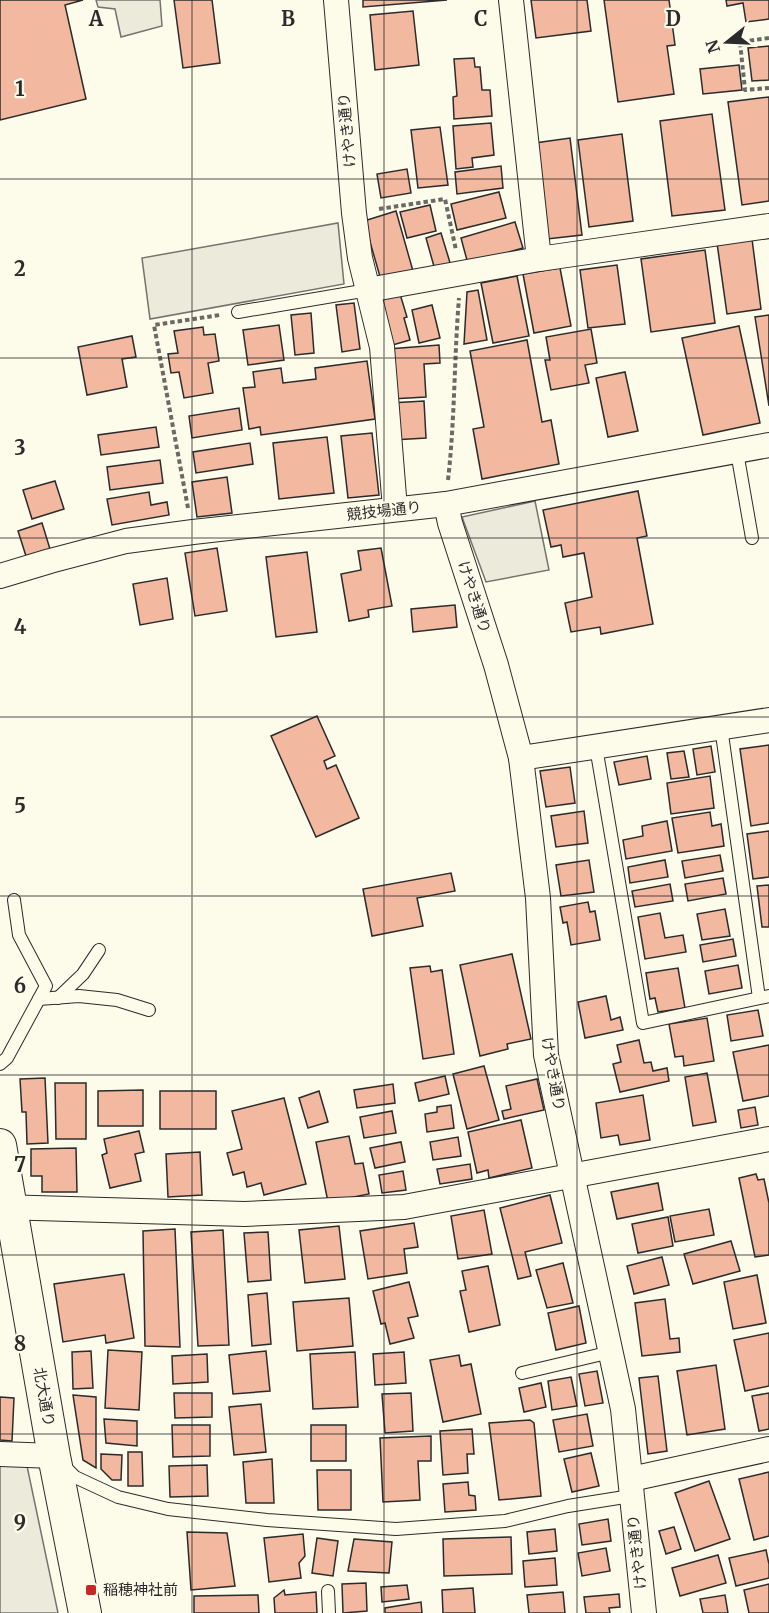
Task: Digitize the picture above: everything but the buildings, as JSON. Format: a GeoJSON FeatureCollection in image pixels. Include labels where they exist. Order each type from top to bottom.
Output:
{"type":"FeatureCollection","features":[{"type":"Feature","properties":{"kind":"street","name":"けやき通り"},"geometry":{"type":"LineString","coordinates":[[336,0],[354,213],[360,258],[382,347],[395,509]]}},
{"type":"Feature","properties":{"kind":"street"},"geometry":{"type":"LineString","coordinates":[[511,0],[539,260]]}},
{"type":"Feature","properties":{"kind":"street"},"geometry":{"type":"LineString","coordinates":[[368,290],[539,260],[769,226]]}},
{"type":"Feature","properties":{"kind":"street","name":"競技場通り"},"geometry":{"type":"LineString","coordinates":[[0,576],[126,542],[193,532],[446,504],[769,445]]}},
{"type":"Feature","properties":{"kind":"street","name":"けやき通り"},"geometry":{"type":"LineString","coordinates":[[446,504],[450,524],[496,665],[521,758],[538,898],[546,1055],[623,1409],[644,1613]]}},
{"type":"Feature","properties":{"kind":"street"},"geometry":{"type":"LineString","coordinates":[[521,758],[769,720]]}},
{"type":"Feature","properties":{"kind":"street"},"geometry":{"type":"LineString","coordinates":[[5,1207],[245,1214],[404,1207],[769,1139]]}},
{"type":"Feature","properties":{"kind":"street","name":"北大通り"},"geometry":{"type":"LineString","coordinates":[[0,1145],[5,1207],[85,1613]]}},
{"type":"Feature","properties":{"kind":"street"},"geometry":{"type":"LineString","coordinates":[[631,1488],[769,1449]]}},
{"type":"Feature","properties":{"kind":"street"},"geometry":{"type":"LineString","coordinates":[[0,1454],[54,1456]]}},
{"type":"Feature","properties":{"kind":"lane"},"geometry":{"type":"LineString","coordinates":[[238,312],[368,290]]}},
{"type":"Feature","properties":{"kind":"lane"},"geometry":{"type":"LineString","coordinates":[[737,452],[752,538]]}},
{"type":"Feature","properties":{"kind":"lane"},"geometry":{"type":"LineString","coordinates":[[596,747],[643,1023],[764,997],[721,727]]}},
{"type":"Feature","properties":{"kind":"lane"},"geometry":{"type":"LineString","coordinates":[[0,1064],[7,1058],[46,986],[19,935],[14,900]]}},
{"type":"Feature","properties":{"kind":"lane"},"geometry":{"type":"LineString","coordinates":[[58,998],[83,974],[99,950]]}},
{"type":"Feature","properties":{"kind":"lane"},"geometry":{"type":"LineString","coordinates":[[39,999],[80,996],[117,1000],[149,1010]]}},
{"type":"Feature","properties":{"kind":"lane"},"geometry":{"type":"LineString","coordinates":[[522,1373],[611,1352]]}},
{"type":"Feature","properties":{"kind":"lane"},"geometry":{"type":"LineString","coordinates":[[54,1456],[75,1477],[118,1497],[168,1509],[267,1520],[396,1529],[505,1521],[631,1488]]}},
{"type":"Feature","properties":{"kind":"lane"},"geometry":{"type":"LineString","coordinates":[[328,1591],[329,1613]]}},
{"type":"Feature","properties":{"kind":"path"},"geometry":{"type":"LineString","coordinates":[[769,38],[740,42],[745,90],[769,88]]}},
{"type":"Feature","properties":{"kind":"path"},"geometry":{"type":"LineString","coordinates":[[354,213],[445,199],[461,273],[455,341],[453,437],[446,504]]}},
{"type":"Feature","properties":{"kind":"path"},"geometry":{"type":"LineString","coordinates":[[193,532],[154,325],[238,312]]}},
{"type":"Feature","properties":{"kind":"shaded area"},"geometry":{"type":"Polygon","coordinates":[[[96,0],[160,0],[162,26],[121,37],[115,9],[98,7],[96,0]]]}},
{"type":"Feature","properties":{"kind":"shaded area"},"geometry":{"type":"Polygon","coordinates":[[[338,223],[344,284],[150,319],[142,258],[338,223]]]}},
{"type":"Feature","properties":{"kind":"shaded area"},"geometry":{"type":"Polygon","coordinates":[[[535,501],[549,570],[486,582],[462,517],[535,501]]]}},
{"type":"Feature","properties":{"kind":"shaded area"},"geometry":{"type":"Polygon","coordinates":[[[0,1464],[27,1466],[58,1613],[0,1613],[0,1464]]]}},
{"type":"Feature","properties":{"kind":"place","name":"稲穂神社前"},"geometry":{"type":"Point","coordinates":[91,1590]}}]}
